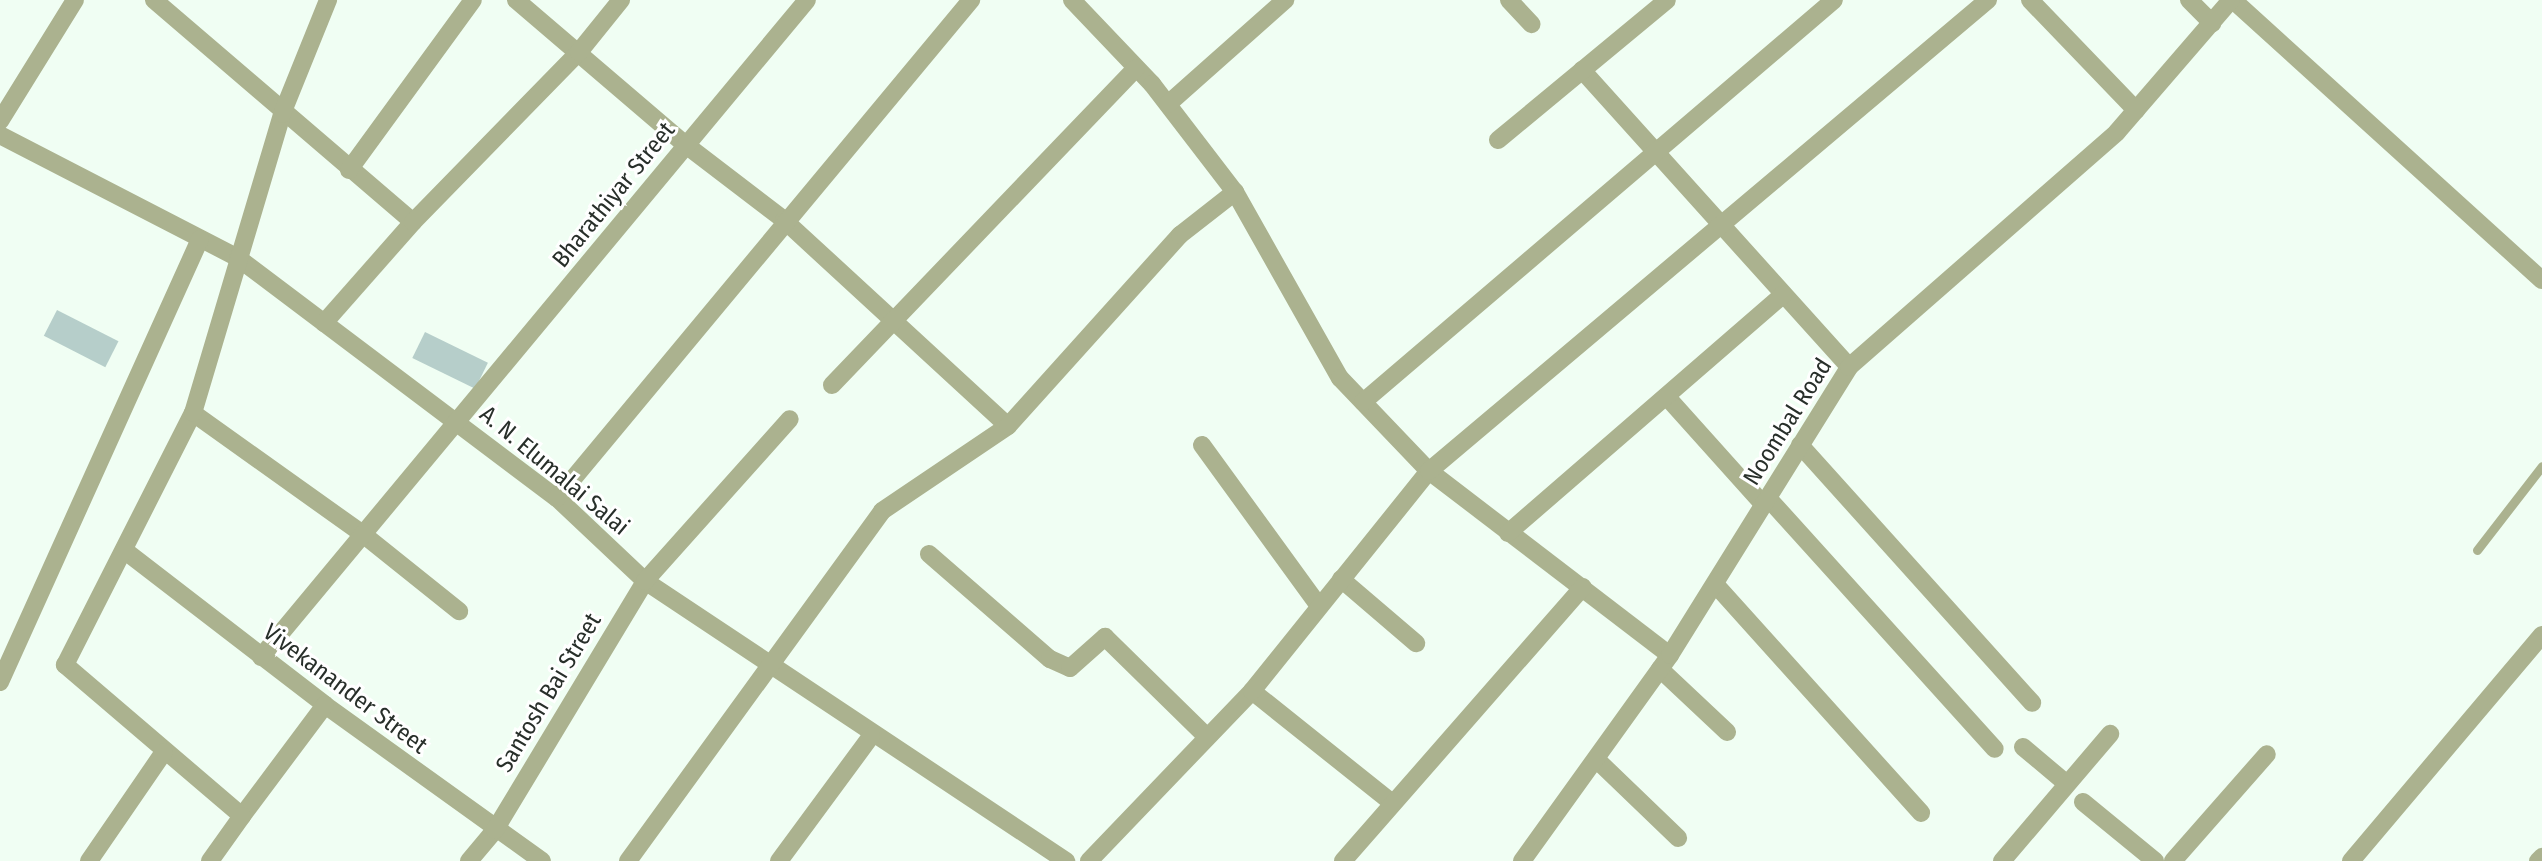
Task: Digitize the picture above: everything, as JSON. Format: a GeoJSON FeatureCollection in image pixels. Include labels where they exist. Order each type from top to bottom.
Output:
{"type":"FeatureCollection","features":[{"type":"Feature","properties":{"kind":"street"},"geometry":{"type":"LineString","coordinates":[[0,121],[75,0]]}},
{"type":"Feature","properties":{"kind":"street"},"geometry":{"type":"LineString","coordinates":[[154,0],[282,114],[413,222]]}},
{"type":"Feature","properties":{"kind":"street"},"geometry":{"type":"LineString","coordinates":[[242,816],[65,665],[193,413],[282,114],[328,0]]}},
{"type":"Feature","properties":{"kind":"street"},"geometry":{"type":"LineString","coordinates":[[349,170],[473,0]]}},
{"type":"Feature","properties":{"kind":"street"},"geometry":{"type":"LineString","coordinates":[[516,0],[686,145],[784,220],[1008,426]]}},
{"type":"Feature","properties":{"kind":"street"},"geometry":{"type":"LineString","coordinates":[[324,323],[413,222],[579,52],[621,0]]}},
{"type":"Feature","properties":{"kind":"street","name":"Bharathiyar Street"},"geometry":{"type":"LineString","coordinates":[[261,657],[807,0]]}},
{"type":"Feature","properties":{"kind":"street"},"geometry":{"type":"LineString","coordinates":[[557,498],[784,220],[971,0]]}},
{"type":"Feature","properties":{"kind":"street"},"geometry":{"type":"LineString","coordinates":[[1072,0],[1168,104],[1235,192],[1340,378],[1429,471],[1583,587],[1665,662],[1727,732]]}},
{"type":"Feature","properties":{"kind":"street"},"geometry":{"type":"LineString","coordinates":[[1168,104],[1285,0]]}},
{"type":"Feature","properties":{"kind":"street"},"geometry":{"type":"LineString","coordinates":[[1509,0],[1531,24]]}},
{"type":"Feature","properties":{"kind":"street"},"geometry":{"type":"LineString","coordinates":[[1498,140],[1667,0]]}},
{"type":"Feature","properties":{"kind":"street"},"geometry":{"type":"LineString","coordinates":[[1363,402],[1834,0]]}},
{"type":"Feature","properties":{"kind":"street"},"geometry":{"type":"LineString","coordinates":[[1089,861],[1205,735],[1252,691],[1429,471],[1988,0]]}},
{"type":"Feature","properties":{"kind":"street"},"geometry":{"type":"LineString","coordinates":[[2030,0],[2136,110]]}},
{"type":"Feature","properties":{"kind":"street"},"geometry":{"type":"LineString","coordinates":[[2189,0],[2212,23]]}},
{"type":"Feature","properties":{"kind":"street"},"geometry":{"type":"LineString","coordinates":[[2232,0],[2542,280]]}},
{"type":"Feature","properties":{"kind":"street","name":"Noombal Road"},"geometry":{"type":"LineString","coordinates":[[1522,861],[1665,662],[1849,367],[2136,110],[2232,0]]}},
{"type":"Feature","properties":{"kind":"street"},"geometry":{"type":"LineString","coordinates":[[832,385],[896,323],[1136,68]]}},
{"type":"Feature","properties":{"kind":"street"},"geometry":{"type":"LineString","coordinates":[[1582,70],[1718,226],[1849,367]]}},
{"type":"Feature","properties":{"kind":"street","name":"A. N. Elumalai Salai"},"geometry":{"type":"LineString","coordinates":[[0,135],[238,258],[557,498],[645,581],[871,736],[1066,861]]}},
{"type":"Feature","properties":{"kind":"street"},"geometry":{"type":"LineString","coordinates":[[628,861],[882,511],[1008,426],[1180,235],[1235,192]]}},
{"type":"Feature","properties":{"kind":"street"},"geometry":{"type":"LineString","coordinates":[[0,682],[200,239]]}},
{"type":"Feature","properties":{"kind":"street"},"geometry":{"type":"LineString","coordinates":[[1508,533],[1783,295]]}},
{"type":"Feature","properties":{"kind":"street"},"geometry":{"type":"LineString","coordinates":[[1667,397],[1995,749]]}},
{"type":"Feature","properties":{"kind":"street"},"geometry":{"type":"LineString","coordinates":[[193,413],[364,535],[459,611]]}},
{"type":"Feature","properties":{"kind":"street","name":"Santosh Bai Street"},"geometry":{"type":"LineString","coordinates":[[469,861],[495,830],[645,581],[790,419]]}},
{"type":"Feature","properties":{"kind":"street"},"geometry":{"type":"LineString","coordinates":[[1202,445],[1319,606]]}},
{"type":"Feature","properties":{"kind":"street"},"geometry":{"type":"LineString","coordinates":[[1800,445],[2032,703]]}},
{"type":"Feature","properties":{"kind":"street","name":"Vivekanander Street"},"geometry":{"type":"LineString","coordinates":[[124,550],[325,705],[542,861]]}},
{"type":"Feature","properties":{"kind":"street"},"geometry":{"type":"LineString","coordinates":[[929,554],[1060,664],[1070,668],[1105,637],[1205,735]]}},
{"type":"Feature","properties":{"kind":"street"},"geometry":{"type":"LineString","coordinates":[[1341,579],[1416,643]]}},
{"type":"Feature","properties":{"kind":"street"},"geometry":{"type":"LineString","coordinates":[[1715,584],[1921,813]]}},
{"type":"Feature","properties":{"kind":"street"},"geometry":{"type":"LineString","coordinates":[[1343,861],[1391,802],[1583,587]]}},
{"type":"Feature","properties":{"kind":"street"},"geometry":{"type":"LineString","coordinates":[[2351,861],[2542,635]]}},
{"type":"Feature","properties":{"kind":"street"},"geometry":{"type":"LineString","coordinates":[[1252,691],[1391,802]]}},
{"type":"Feature","properties":{"kind":"street"},"geometry":{"type":"LineString","coordinates":[[210,861],[325,705]]}},
{"type":"Feature","properties":{"kind":"street"},"geometry":{"type":"LineString","coordinates":[[2002,861],[2110,734]]}},
{"type":"Feature","properties":{"kind":"street"},"geometry":{"type":"LineString","coordinates":[[779,861],[871,736]]}},
{"type":"Feature","properties":{"kind":"street"},"geometry":{"type":"LineString","coordinates":[[2023,747],[2067,784]]}},
{"type":"Feature","properties":{"kind":"street"},"geometry":{"type":"LineString","coordinates":[[89,861],[164,752]]}},
{"type":"Feature","properties":{"kind":"street"},"geometry":{"type":"LineString","coordinates":[[2173,861],[2267,754]]}},
{"type":"Feature","properties":{"kind":"street"},"geometry":{"type":"LineString","coordinates":[[1596,759],[1678,838]]}},
{"type":"Feature","properties":{"kind":"street"},"geometry":{"type":"LineString","coordinates":[[2083,802],[2155,861]]}},
{"type":"Feature","properties":{"kind":"lane"},"geometry":{"type":"LineString","coordinates":[[2477,550],[2542,466]]}},
{"type":"Feature","properties":{"kind":"building"},"geometry":{"type":"Polygon","coordinates":[[[57,310],[118,341],[105,367],[44,336],[57,310]]]}},
{"type":"Feature","properties":{"kind":"building"},"geometry":{"type":"Polygon","coordinates":[[[425,332],[488,363],[475,389],[412,358],[425,332]]]}}]}
